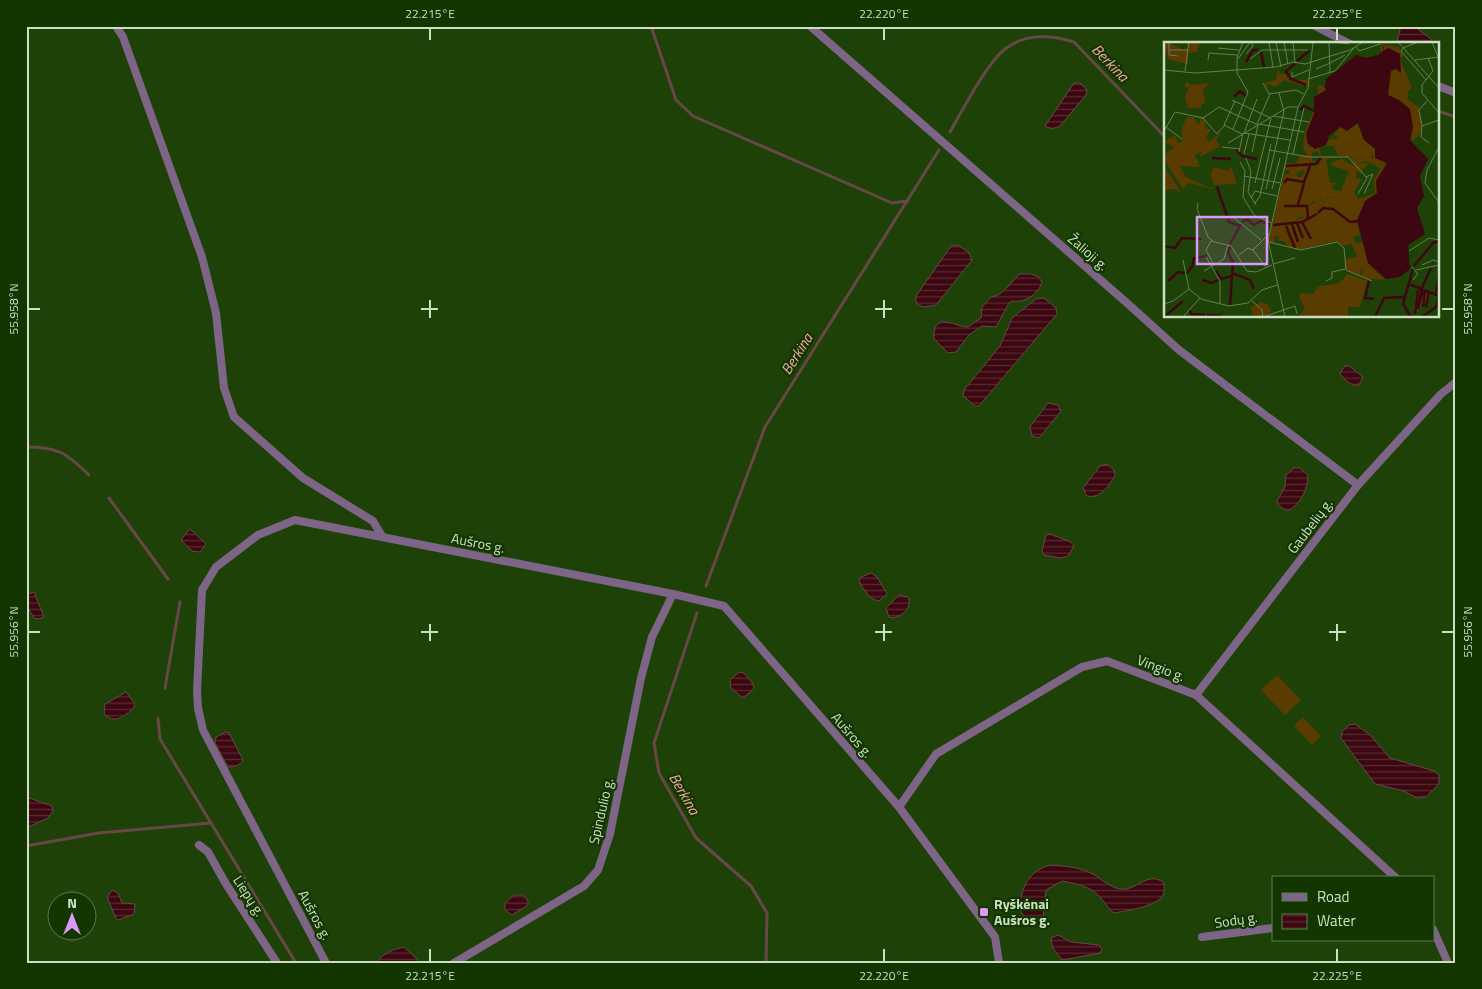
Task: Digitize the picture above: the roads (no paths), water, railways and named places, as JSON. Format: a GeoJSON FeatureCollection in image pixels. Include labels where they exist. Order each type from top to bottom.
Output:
{"type":"FeatureCollection","features":[{"type":"Feature","properties":{"kind":"street"},"geometry":{"type":"LineString","coordinates":[[116,26],[124,37],[164,145],[202,257],[216,313],[224,388],[234,417],[303,478],[373,521],[382,536]]}},
{"type":"Feature","properties":{"kind":"street","name":"Žalioji g."},"geometry":{"type":"LineString","coordinates":[[810,26],[1127,302],[1178,350],[1358,485]]}},
{"type":"Feature","properties":{"kind":"street"},"geometry":{"type":"LineString","coordinates":[[1315,26],[1346,42]]}},
{"type":"Feature","properties":{"kind":"street"},"geometry":{"type":"LineString","coordinates":[[1440,87],[1456,92]]}},
{"type":"Feature","properties":{"kind":"street","name":"Gaubelių g."},"geometry":{"type":"LineString","coordinates":[[1196,695],[1358,485],[1442,394],[1456,382]]}},
{"type":"Feature","properties":{"kind":"street","name":"Aušros g."},"geometry":{"type":"LineString","coordinates":[[326,963],[203,730],[198,708],[197,691],[202,590],[216,566],[258,535],[295,520],[673,594],[724,606],[898,807],[995,937],[999,963]]}},
{"type":"Feature","properties":{"kind":"street","name":"Spindulio g."},"geometry":{"type":"LineString","coordinates":[[454,963],[584,886],[598,870],[610,834],[641,678],[652,637],[673,594]]}},
{"type":"Feature","properties":{"kind":"street","name":"Vingio g."},"geometry":{"type":"LineString","coordinates":[[898,807],[936,754],[1082,667],[1107,661],[1196,695],[1394,876]]}},
{"type":"Feature","properties":{"kind":"street","name":"Liepų g."},"geometry":{"type":"LineString","coordinates":[[199,845],[208,852],[226,884],[277,963]]}},
{"type":"Feature","properties":{"kind":"street","name":"Sodų g."},"geometry":{"type":"LineString","coordinates":[[1202,937],[1272,928]]}},
{"type":"Feature","properties":{"kind":"street"},"geometry":{"type":"LineString","coordinates":[[1434,931],[1448,963]]}},
{"type":"Feature","properties":{"kind":"water"},"geometry":{"type":"Polygon","coordinates":[[[1401,26],[1418,26],[1419,30],[1432,42],[1398,42],[1401,26]]]}},
{"type":"Feature","properties":{"kind":"water"},"geometry":{"type":"Polygon","coordinates":[[[1074,83],[1080,83],[1087,90],[1086,95],[1060,126],[1052,129],[1045,126],[1074,83]]]}},
{"type":"Feature","properties":{"kind":"water"},"geometry":{"type":"Polygon","coordinates":[[[958,245],[969,253],[972,260],[936,305],[923,307],[916,303],[916,296],[951,246],[958,245]]]}},
{"type":"Feature","properties":{"kind":"water"},"geometry":{"type":"Polygon","coordinates":[[[1020,274],[1031,274],[1039,277],[1042,283],[1030,297],[1009,303],[996,327],[982,326],[969,335],[956,352],[948,353],[934,339],[934,330],[941,322],[968,327],[981,318],[982,307],[991,297],[1000,294],[1020,274]]]}},
{"type":"Feature","properties":{"kind":"water"},"geometry":{"type":"Polygon","coordinates":[[[1044,298],[1056,308],[1057,314],[979,406],[975,406],[963,396],[964,390],[1000,346],[1012,318],[1036,299],[1044,298]]]}},
{"type":"Feature","properties":{"kind":"water"},"geometry":{"type":"Polygon","coordinates":[[[1345,366],[1349,366],[1363,377],[1359,385],[1351,384],[1341,375],[1340,373],[1345,366]]]}},
{"type":"Feature","properties":{"kind":"water"},"geometry":{"type":"Polygon","coordinates":[[[1048,403],[1058,405],[1061,411],[1039,438],[1032,436],[1030,427],[1048,403]]]}},
{"type":"Feature","properties":{"kind":"water"},"geometry":{"type":"Polygon","coordinates":[[[1107,464],[1114,470],[1115,476],[1107,488],[1100,494],[1087,496],[1083,488],[1100,466],[1107,464]]]}},
{"type":"Feature","properties":{"kind":"water"},"geometry":{"type":"Polygon","coordinates":[[[1294,468],[1300,468],[1308,475],[1308,480],[1305,491],[1299,501],[1292,509],[1287,511],[1278,505],[1277,501],[1285,487],[1286,475],[1294,468]]]}},
{"type":"Feature","properties":{"kind":"water"},"geometry":{"type":"Polygon","coordinates":[[[190,529],[206,544],[200,552],[192,551],[181,540],[190,529]]]}},
{"type":"Feature","properties":{"kind":"water"},"geometry":{"type":"Polygon","coordinates":[[[1050,534],[1071,542],[1074,546],[1068,556],[1060,558],[1044,555],[1042,551],[1046,535],[1050,534]]]}},
{"type":"Feature","properties":{"kind":"water"},"geometry":{"type":"Polygon","coordinates":[[[871,573],[877,577],[887,594],[879,601],[875,600],[865,591],[859,581],[861,577],[871,573]]]}},
{"type":"Feature","properties":{"kind":"water"},"geometry":{"type":"Polygon","coordinates":[[[34,592],[44,617],[39,619],[34,618],[26,605],[26,595],[34,592]]]}},
{"type":"Feature","properties":{"kind":"water"},"geometry":{"type":"Polygon","coordinates":[[[899,595],[908,597],[909,605],[901,615],[889,617],[886,608],[899,595]]]}},
{"type":"Feature","properties":{"kind":"water"},"geometry":{"type":"Polygon","coordinates":[[[739,672],[744,673],[753,684],[754,689],[743,698],[731,688],[730,680],[739,672]]]}},
{"type":"Feature","properties":{"kind":"water"},"geometry":{"type":"Polygon","coordinates":[[[126,692],[135,704],[133,709],[116,719],[112,719],[104,714],[105,704],[126,692]]]}},
{"type":"Feature","properties":{"kind":"water"},"geometry":{"type":"Polygon","coordinates":[[[1355,724],[1370,735],[1390,758],[1434,771],[1439,775],[1439,784],[1426,797],[1417,798],[1404,791],[1375,784],[1341,738],[1342,732],[1349,725],[1355,724]]]}},
{"type":"Feature","properties":{"kind":"water"},"geometry":{"type":"Polygon","coordinates":[[[226,732],[229,733],[243,760],[240,764],[228,767],[215,743],[216,737],[226,732]]]}},
{"type":"Feature","properties":{"kind":"water"},"geometry":{"type":"Polygon","coordinates":[[[26,797],[52,806],[53,811],[48,818],[26,828],[26,797]]]}},
{"type":"Feature","properties":{"kind":"water"},"geometry":{"type":"Polygon","coordinates":[[[1050,865],[1067,866],[1082,870],[1093,874],[1113,887],[1121,889],[1127,889],[1148,880],[1158,880],[1164,883],[1164,893],[1161,898],[1152,904],[1114,913],[1092,890],[1078,884],[1062,881],[1046,890],[1043,917],[1033,920],[1024,916],[1019,909],[1024,887],[1036,871],[1050,865]]]}},
{"type":"Feature","properties":{"kind":"water"},"geometry":{"type":"Polygon","coordinates":[[[112,890],[118,893],[122,903],[135,904],[134,914],[118,920],[116,918],[107,897],[112,890]]]}},
{"type":"Feature","properties":{"kind":"water"},"geometry":{"type":"Polygon","coordinates":[[[514,895],[523,895],[528,901],[528,905],[512,915],[505,910],[505,903],[514,895]]]}},
{"type":"Feature","properties":{"kind":"water"},"geometry":{"type":"Polygon","coordinates":[[[1058,935],[1071,942],[1099,945],[1102,949],[1100,953],[1063,960],[1054,950],[1051,941],[1051,938],[1058,935]]]}},
{"type":"Feature","properties":{"kind":"water"},"geometry":{"type":"Polygon","coordinates":[[[404,947],[417,959],[418,963],[377,963],[385,954],[404,947]]]}},
{"type":"Feature","properties":{"kind":"waterway"},"geometry":{"type":"LineString","coordinates":[[651,26],[676,100],[693,116],[892,203],[908,201]]}},
{"type":"Feature","properties":{"kind":"waterway","name":"Berkina"},"geometry":{"type":"LineString","coordinates":[[950,132],[975,88],[1005,49],[1021,40],[1048,37],[1074,42],[1164,136]]}},
{"type":"Feature","properties":{"kind":"waterway","name":"Berkina"},"geometry":{"type":"LineString","coordinates":[[1440,112],[1456,117]]}},
{"type":"Feature","properties":{"kind":"waterway","name":"Berkina"},"geometry":{"type":"LineString","coordinates":[[706,586],[765,427],[939,150]]}},
{"type":"Feature","properties":{"kind":"waterway"},"geometry":{"type":"LineString","coordinates":[[26,447],[47,448],[68,456],[89,475]]}},
{"type":"Feature","properties":{"kind":"waterway"},"geometry":{"type":"LineString","coordinates":[[109,498],[168,579]]}},
{"type":"Feature","properties":{"kind":"waterway"},"geometry":{"type":"LineString","coordinates":[[165,688],[180,602]]}},
{"type":"Feature","properties":{"kind":"waterway","name":"Berkina"},"geometry":{"type":"LineString","coordinates":[[697,613],[654,743],[659,773],[696,838],[751,886],[767,913],[766,963]]}},
{"type":"Feature","properties":{"kind":"waterway"},"geometry":{"type":"LineString","coordinates":[[158,718],[160,739],[296,963]]}},
{"type":"Feature","properties":{"kind":"waterway"},"geometry":{"type":"LineString","coordinates":[[26,846],[99,833],[211,823]]}},
{"type":"Feature","properties":{"kind":"place","name":"Ryškėnai Aušros g."},"geometry":{"type":"Point","coordinates":[984,912]}}]}
